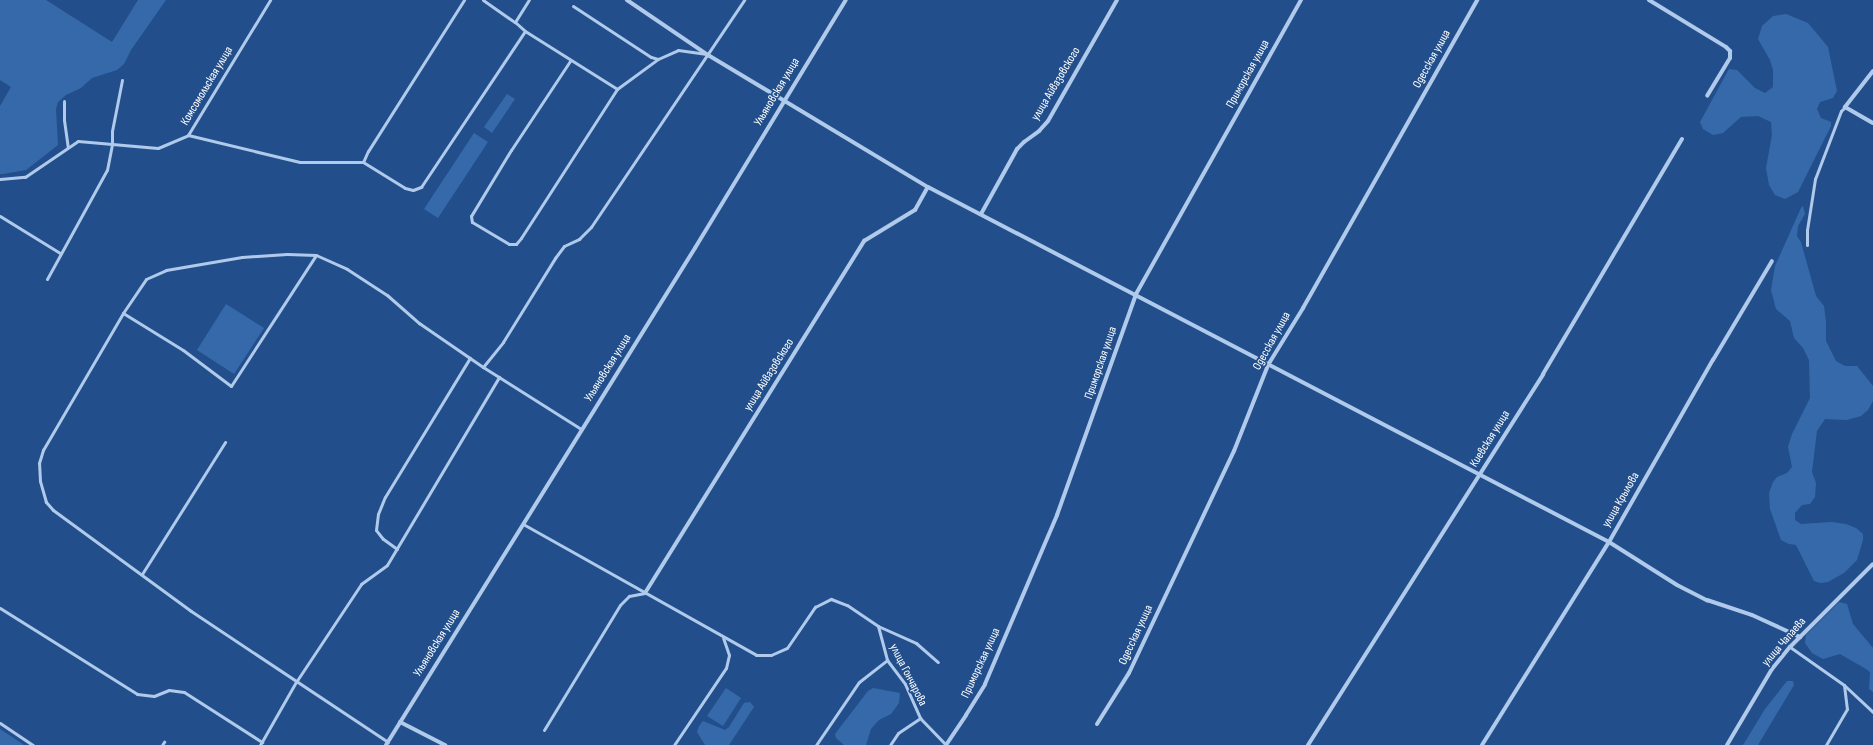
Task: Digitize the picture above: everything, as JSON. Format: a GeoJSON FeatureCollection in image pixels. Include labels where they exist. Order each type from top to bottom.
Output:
{"type":"FeatureCollection","features":[{"type":"Feature","properties":{"kind":"street"},"geometry":{"type":"LineString","coordinates":[[626,0],[708,55],[928,187],[1136,294],[1479,476],[1609,542],[1677,585],[1707,600],[1752,614],[1800,636]]}},
{"type":"Feature","properties":{"kind":"street","name":"Ульяновская улица"},"geometry":{"type":"LineString","coordinates":[[387,743],[695,248],[783,101],[846,0]]}},
{"type":"Feature","properties":{"kind":"street","name":"улица Айвазовского"},"geometry":{"type":"LineString","coordinates":[[982,214],[1017,149],[1039,131],[1048,121],[1117,0]]}},
{"type":"Feature","properties":{"kind":"street","name":"Приморская улица"},"geometry":{"type":"LineString","coordinates":[[946,745],[985,684],[1057,515],[1136,294],[1302,0]]}},
{"type":"Feature","properties":{"kind":"street","name":"Одесская улица"},"geometry":{"type":"LineString","coordinates":[[1097,724],[1130,673],[1234,451],[1268,365],[1477,0]]}},
{"type":"Feature","properties":{"kind":"street"},"geometry":{"type":"LineString","coordinates":[[1649,0],[1726,47],[1730,51],[1730,58],[1707,96]]}},
{"type":"Feature","properties":{"kind":"street"},"geometry":{"type":"LineString","coordinates":[[1873,71],[1844,107],[1873,123]]}},
{"type":"Feature","properties":{"kind":"street","name":"Киевская улица"},"geometry":{"type":"LineString","coordinates":[[1308,745],[1543,374],[1682,139]]}},
{"type":"Feature","properties":{"kind":"street","name":"улица Айвазовского"},"geometry":{"type":"LineString","coordinates":[[645,593],[864,241],[915,210],[928,187]]}},
{"type":"Feature","properties":{"kind":"street","name":"улица Крылова"},"geometry":{"type":"LineString","coordinates":[[1482,745],[1609,542],[1713,360],[1772,261]]}},
{"type":"Feature","properties":{"kind":"street","name":"улица Чапаева"},"geometry":{"type":"LineString","coordinates":[[1727,745],[1772,669],[1800,636],[1873,564]]}},
{"type":"Feature","properties":{"kind":"street"},"geometry":{"type":"LineString","coordinates":[[400,722],[445,745]]}},
{"type":"Feature","properties":{"kind":"lane","name":"Комсомольская улица"},"geometry":{"type":"LineString","coordinates":[[0,179],[24,177],[78,141],[158,148],[188,136],[270,0]]}},
{"type":"Feature","properties":{"kind":"lane"},"geometry":{"type":"LineString","coordinates":[[363,162],[368,150],[464,0]]}},
{"type":"Feature","properties":{"kind":"lane"},"geometry":{"type":"LineString","coordinates":[[483,0],[515,22],[524,31],[617,89]]}},
{"type":"Feature","properties":{"kind":"lane"},"geometry":{"type":"LineString","coordinates":[[515,22],[529,0]]}},
{"type":"Feature","properties":{"kind":"lane"},"geometry":{"type":"LineString","coordinates":[[483,367],[503,342],[564,246],[579,239],[591,226],[744,0]]}},
{"type":"Feature","properties":{"kind":"lane"},"geometry":{"type":"LineString","coordinates":[[573,6],[651,57],[658,59]]}},
{"type":"Feature","properties":{"kind":"lane"},"geometry":{"type":"LineString","coordinates":[[188,136],[300,162],[363,162],[404,188],[413,190],[421,187],[524,31]]}},
{"type":"Feature","properties":{"kind":"lane"},"geometry":{"type":"LineString","coordinates":[[570,61],[511,150],[471,216],[472,222],[509,244],[516,244],[521,238],[617,89],[658,59],[678,50],[708,55]]}},
{"type":"Feature","properties":{"kind":"lane"},"geometry":{"type":"LineString","coordinates":[[47,280],[60,253],[107,170],[112,144],[112,131],[122,80]]}},
{"type":"Feature","properties":{"kind":"lane"},"geometry":{"type":"LineString","coordinates":[[64,101],[64,120],[68,147]]}},
{"type":"Feature","properties":{"kind":"lane"},"geometry":{"type":"LineString","coordinates":[[1807,245],[1807,230],[1815,179],[1841,111],[1844,107]]}},
{"type":"Feature","properties":{"kind":"lane"},"geometry":{"type":"LineString","coordinates":[[0,216],[60,253]]}},
{"type":"Feature","properties":{"kind":"lane"},"geometry":{"type":"LineString","coordinates":[[387,743],[191,611],[53,510],[46,502],[40,481],[39,463],[43,450],[123,313],[146,279],[166,270],[242,256],[287,254],[316,255],[347,269],[387,295],[419,323],[483,367],[581,429]]}},
{"type":"Feature","properties":{"kind":"lane"},"geometry":{"type":"LineString","coordinates":[[123,313],[183,350],[231,386],[316,255]]}},
{"type":"Feature","properties":{"kind":"lane"},"geometry":{"type":"LineString","coordinates":[[397,549],[383,539],[376,530],[378,514],[385,497],[470,358]]}},
{"type":"Feature","properties":{"kind":"lane"},"geometry":{"type":"LineString","coordinates":[[0,608],[138,694],[154,696],[169,690],[184,692],[261,744],[296,682],[361,584],[387,565],[500,377]]}},
{"type":"Feature","properties":{"kind":"lane"},"geometry":{"type":"LineString","coordinates":[[142,574],[225,442]]}},
{"type":"Feature","properties":{"kind":"lane"},"geometry":{"type":"LineString","coordinates":[[523,524],[723,638],[756,655],[771,655],[787,648],[815,607],[831,599],[847,605],[878,626],[916,643],[938,662]]}},
{"type":"Feature","properties":{"kind":"lane"},"geometry":{"type":"LineString","coordinates":[[544,730],[620,605],[629,596],[645,593]]}},
{"type":"Feature","properties":{"kind":"lane","name":"улица Гончарова"},"geometry":{"type":"LineString","coordinates":[[878,626],[888,660],[905,684],[920,718],[946,745]]}},
{"type":"Feature","properties":{"kind":"lane"},"geometry":{"type":"LineString","coordinates":[[674,745],[726,668],[729,655],[723,638]]}},
{"type":"Feature","properties":{"kind":"lane"},"geometry":{"type":"LineString","coordinates":[[1790,647],[1844,685],[1873,712]]}},
{"type":"Feature","properties":{"kind":"lane"},"geometry":{"type":"LineString","coordinates":[[816,745],[859,682],[888,660]]}},
{"type":"Feature","properties":{"kind":"lane"},"geometry":{"type":"LineString","coordinates":[[1826,745],[1847,709],[1844,685]]}},
{"type":"Feature","properties":{"kind":"lane"},"geometry":{"type":"LineString","coordinates":[[890,745],[898,732],[920,718]]}},
{"type":"Feature","properties":{"kind":"lane"},"geometry":{"type":"LineString","coordinates":[[0,723],[33,745]]}},
{"type":"Feature","properties":{"kind":"shaded area"},"geometry":{"type":"Polygon","coordinates":[[[0,0],[46,0],[112,42],[138,0],[166,0],[131,50],[124,64],[117,70],[92,78],[81,88],[66,95],[58,102],[56,109],[58,145],[26,170],[3,174],[0,174],[0,106],[11,87],[0,80],[0,0]]]}},
{"type":"Feature","properties":{"kind":"shaded area"},"geometry":{"type":"Polygon","coordinates":[[[1786,14],[1808,23],[1828,47],[1837,91],[1833,98],[1820,102],[1817,109],[1821,118],[1831,122],[1831,126],[1798,192],[1785,199],[1775,195],[1769,185],[1766,168],[1772,135],[1771,122],[1758,116],[1741,117],[1723,133],[1713,135],[1703,129],[1700,122],[1729,69],[1737,70],[1755,88],[1765,93],[1773,87],[1773,70],[1770,60],[1758,39],[1762,26],[1773,16],[1786,14]]]}},
{"type":"Feature","properties":{"kind":"shaded area"},"geometry":{"type":"Polygon","coordinates":[[[507,94],[515,99],[492,133],[484,127],[507,94]]]}},
{"type":"Feature","properties":{"kind":"shaded area"},"geometry":{"type":"Polygon","coordinates":[[[474,133],[488,142],[438,218],[424,209],[474,133]]]}},
{"type":"Feature","properties":{"kind":"shaded area"},"geometry":{"type":"Polygon","coordinates":[[[1803,206],[1805,214],[1798,226],[1797,236],[1801,242],[1816,296],[1824,306],[1826,341],[1836,361],[1845,366],[1857,366],[1873,386],[1873,401],[1868,410],[1861,416],[1847,420],[1825,419],[1817,431],[1812,472],[1816,483],[1815,497],[1810,504],[1802,505],[1795,513],[1795,520],[1801,524],[1832,522],[1846,524],[1856,528],[1863,534],[1863,540],[1857,560],[1844,573],[1828,582],[1820,583],[1814,581],[1796,545],[1789,544],[1781,540],[1770,509],[1769,493],[1773,482],[1777,477],[1787,473],[1792,467],[1788,447],[1792,434],[1810,398],[1809,360],[1803,348],[1794,338],[1790,321],[1776,309],[1771,290],[1775,266],[1803,206]]]}},
{"type":"Feature","properties":{"kind":"shaded area"},"geometry":{"type":"Polygon","coordinates":[[[226,304],[264,328],[234,374],[197,350],[226,304]]]}},
{"type":"Feature","properties":{"kind":"shaded area"},"geometry":{"type":"Polygon","coordinates":[[[1839,602],[1847,604],[1853,624],[1873,648],[1873,692],[1869,689],[1870,672],[1866,669],[1840,654],[1823,659],[1812,653],[1805,643],[1806,635],[1839,602]]]}},
{"type":"Feature","properties":{"kind":"shaded area"},"geometry":{"type":"Polygon","coordinates":[[[1787,681],[1793,681],[1794,685],[1758,745],[1743,745],[1765,709],[1787,681]]]}},
{"type":"Feature","properties":{"kind":"shaded area"},"geometry":{"type":"Polygon","coordinates":[[[726,688],[741,698],[723,726],[707,716],[726,688]]]}},
{"type":"Feature","properties":{"kind":"shaded area"},"geometry":{"type":"Polygon","coordinates":[[[873,688],[900,693],[899,703],[891,714],[879,720],[871,729],[866,745],[844,745],[836,738],[835,734],[868,691],[873,688]]]}},
{"type":"Feature","properties":{"kind":"shaded area"},"geometry":{"type":"Polygon","coordinates":[[[750,702],[754,707],[729,745],[705,745],[697,732],[703,721],[725,730],[729,727],[744,703],[750,702]]]}},
{"type":"Feature","properties":{"kind":"shaded area"},"geometry":{"type":"Polygon","coordinates":[[[0,729],[24,745],[0,745],[0,729]]]}}]}
